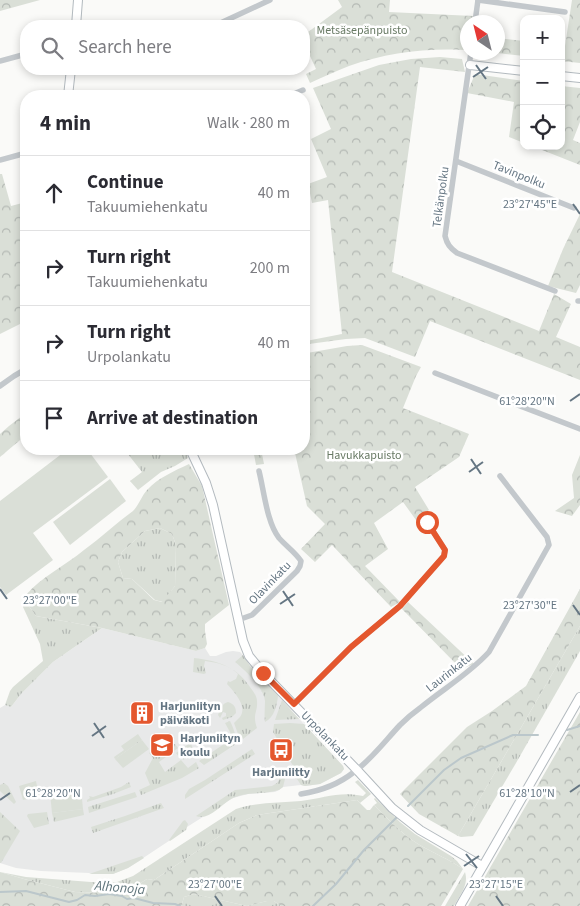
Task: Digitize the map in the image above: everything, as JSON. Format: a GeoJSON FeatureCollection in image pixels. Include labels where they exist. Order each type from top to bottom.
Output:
{"type":"FeatureCollection","features":[{"type":"Feature","properties":{"kind":"main road"},"geometry":{"type":"LineString","coordinates":[[76,20],[78,0]]}},
{"type":"Feature","properties":{"kind":"main road"},"geometry":{"type":"LineString","coordinates":[[470,65],[520,71]]}},
{"type":"Feature","properties":{"kind":"main road"},"geometry":{"type":"LineString","coordinates":[[69,90],[70,75]]}},
{"type":"Feature","properties":{"kind":"main road"},"geometry":{"type":"LineString","coordinates":[[565,76],[580,78]]}},
{"type":"Feature","properties":{"kind":"main road","name":"Urpolankatu"},"geometry":{"type":"LineString","coordinates":[[193,455],[206,483],[213,505],[243,641],[250,656],[263,673],[392,808],[420,830],[482,866]]}},
{"type":"Feature","properties":{"kind":"main road"},"geometry":{"type":"LineString","coordinates":[[460,906],[580,696]]}},
{"type":"Feature","properties":{"kind":"street"},"geometry":{"type":"LineString","coordinates":[[227,20],[270,0]]}},
{"type":"Feature","properties":{"kind":"street"},"geometry":{"type":"LineString","coordinates":[[476,15],[478,0],[566,12]]}},
{"type":"Feature","properties":{"kind":"street"},"geometry":{"type":"LineString","coordinates":[[0,61],[20,56]]}},
{"type":"Feature","properties":{"kind":"street","name":"Telkänpolku"},"geometry":{"type":"LineString","coordinates":[[470,60],[445,236],[447,243],[457,253],[555,292]]}},
{"type":"Feature","properties":{"kind":"street"},"geometry":{"type":"LineString","coordinates":[[0,160],[20,155]]}},
{"type":"Feature","properties":{"kind":"street","name":"Tavinpolku"},"geometry":{"type":"LineString","coordinates":[[456,161],[574,208]]}},
{"type":"Feature","properties":{"kind":"street"},"geometry":{"type":"LineString","coordinates":[[0,386],[20,372]]}},
{"type":"Feature","properties":{"kind":"street"},"geometry":{"type":"LineString","coordinates":[[435,373],[580,429]]}},
{"type":"Feature","properties":{"kind":"street","name":"Olavinkatu"},"geometry":{"type":"LineString","coordinates":[[238,620],[252,616],[297,571],[301,561],[298,555],[279,538],[271,526],[260,471]]}},
{"type":"Feature","properties":{"kind":"street","name":"Laurinkatu"},"geometry":{"type":"LineString","coordinates":[[357,770],[368,761],[401,724],[479,663],[489,652],[548,545],[547,537],[500,476]]}},
{"type":"Feature","properties":{"kind":"street"},"geometry":{"type":"LineString","coordinates":[[294,704],[351,647],[400,606],[444,556],[445,550],[427,522]]}},
{"type":"Feature","properties":{"kind":"street"},"geometry":{"type":"LineString","coordinates":[[301,794],[315,792],[342,780],[357,770]]}},
{"type":"Feature","properties":{"kind":"shaded area","name":"Harjuniityn koulu"},"geometry":{"type":"Polygon","coordinates":[[[102,628],[196,651],[205,648],[210,656],[233,651],[240,652],[250,666],[344,769],[341,773],[320,784],[283,787],[275,792],[248,794],[233,798],[128,868],[113,874],[41,871],[16,868],[0,863],[0,708],[5,705],[11,707],[21,694],[53,662],[102,628]]]}},
{"type":"Feature","properties":{"kind":"green space"},"geometry":{"type":"Polygon","coordinates":[[[0,0],[40,0],[0,11],[0,0]]]}},
{"type":"Feature","properties":{"kind":"green space","name":"Metsäsepänpuisto"},"geometry":{"type":"Polygon","coordinates":[[[338,0],[390,0],[389,12],[460,15],[460,50],[420,51],[363,61],[310,83],[306,75],[310,75],[310,72],[316,69],[310,56],[310,31],[342,7],[338,0]]]}},
{"type":"Feature","properties":{"kind":"green space"},"geometry":{"type":"Polygon","coordinates":[[[572,0],[580,0],[580,63],[565,61],[565,46],[572,0]]]}},
{"type":"Feature","properties":{"kind":"green space"},"geometry":{"type":"Polygon","coordinates":[[[505,39],[520,41],[520,56],[505,54],[505,39]]]}},
{"type":"Feature","properties":{"kind":"green space"},"geometry":{"type":"Polygon","coordinates":[[[440,57],[462,60],[465,72],[420,67],[392,272],[539,331],[554,294],[571,304],[556,337],[580,347],[580,380],[430,321],[415,357],[365,338],[310,344],[310,340],[342,334],[328,200],[312,203],[310,194],[310,183],[327,177],[311,139],[331,129],[313,88],[379,65],[411,59],[440,57]]]}},
{"type":"Feature","properties":{"kind":"green space"},"geometry":{"type":"Polygon","coordinates":[[[475,74],[520,80],[520,141],[509,137],[514,102],[467,93],[475,74]]]}},
{"type":"Feature","properties":{"kind":"green space"},"geometry":{"type":"Polygon","coordinates":[[[565,86],[580,88],[580,122],[573,140],[580,143],[580,165],[542,150],[565,150],[565,86]]]}},
{"type":"Feature","properties":{"kind":"green space"},"geometry":{"type":"Polygon","coordinates":[[[0,174],[2,174],[11,206],[20,204],[20,324],[0,334],[0,174]]]}},
{"type":"Feature","properties":{"kind":"green space"},"geometry":{"type":"Polygon","coordinates":[[[580,214],[580,285],[576,293],[548,286],[580,214]]]}},
{"type":"Feature","properties":{"kind":"green space","name":"Havukkapuisto"},"geometry":{"type":"Polygon","coordinates":[[[362,345],[421,367],[403,408],[469,434],[459,457],[415,487],[429,510],[416,520],[403,502],[374,523],[388,549],[365,566],[400,602],[391,607],[332,545],[315,562],[301,549],[325,524],[307,506],[295,455],[310,455],[310,352],[362,345]]]}},
{"type":"Feature","properties":{"kind":"green space"},"geometry":{"type":"Polygon","coordinates":[[[20,418],[20,440],[0,457],[0,434],[20,418]]]}},
{"type":"Feature","properties":{"kind":"green space"},"geometry":{"type":"Polygon","coordinates":[[[60,455],[92,455],[108,477],[33,533],[53,560],[6,595],[0,587],[0,501],[60,455]]]}},
{"type":"Feature","properties":{"kind":"green space"},"geometry":{"type":"Polygon","coordinates":[[[129,455],[187,455],[188,458],[161,472],[138,490],[130,481],[142,472],[129,455]]]}},
{"type":"Feature","properties":{"kind":"green space"},"geometry":{"type":"Polygon","coordinates":[[[254,455],[262,455],[264,464],[256,465],[254,455]]]}},
{"type":"Feature","properties":{"kind":"green space"},"geometry":{"type":"Polygon","coordinates":[[[580,455],[580,505],[572,516],[555,511],[574,498],[572,475],[580,455]]]}},
{"type":"Feature","properties":{"kind":"green space"},"geometry":{"type":"Polygon","coordinates":[[[189,464],[202,486],[229,605],[205,624],[207,644],[205,648],[196,651],[102,628],[36,616],[28,605],[26,595],[32,588],[77,556],[133,511],[143,495],[156,482],[189,464]],[[160,528],[145,531],[122,552],[118,562],[123,578],[132,579],[154,600],[162,602],[175,586],[176,545],[172,534],[160,528]]]}},
{"type":"Feature","properties":{"kind":"green space"},"geometry":{"type":"Polygon","coordinates":[[[110,479],[126,501],[70,545],[53,522],[110,479]]]}},
{"type":"Feature","properties":{"kind":"green space"},"geometry":{"type":"Polygon","coordinates":[[[160,528],[172,534],[176,545],[175,586],[163,602],[155,600],[132,579],[123,578],[118,562],[122,552],[145,531],[160,528]]]}},
{"type":"Feature","properties":{"kind":"green space"},"geometry":{"type":"Polygon","coordinates":[[[580,589],[580,626],[458,836],[419,814],[400,794],[467,727],[526,686],[580,589]]]}},
{"type":"Feature","properties":{"kind":"green space"},"geometry":{"type":"Polygon","coordinates":[[[26,595],[28,605],[36,616],[102,628],[53,662],[21,694],[11,707],[5,705],[10,691],[43,661],[40,644],[23,607],[26,595]]]}},
{"type":"Feature","properties":{"kind":"green space"},"geometry":{"type":"Polygon","coordinates":[[[408,602],[474,664],[461,669],[402,609],[408,602]]]}},
{"type":"Feature","properties":{"kind":"green space"},"geometry":{"type":"Polygon","coordinates":[[[580,626],[580,651],[516,763],[473,836],[458,836],[580,626]]]}},
{"type":"Feature","properties":{"kind":"green space"},"geometry":{"type":"Polygon","coordinates":[[[243,655],[250,666],[278,696],[273,714],[265,722],[264,696],[249,674],[235,662],[243,655]]]}},
{"type":"Feature","properties":{"kind":"green space"},"geometry":{"type":"Polygon","coordinates":[[[194,658],[219,663],[228,667],[205,661],[206,673],[193,672],[194,658]]]}},
{"type":"Feature","properties":{"kind":"green space"},"geometry":{"type":"Polygon","coordinates":[[[231,669],[239,674],[245,680],[257,699],[255,719],[257,728],[243,739],[238,734],[234,723],[242,713],[241,704],[227,684],[228,681],[236,679],[238,674],[231,669]]]}},
{"type":"Feature","properties":{"kind":"green space"},"geometry":{"type":"Polygon","coordinates":[[[282,700],[299,719],[275,720],[282,700]]]}},
{"type":"Feature","properties":{"kind":"green space"},"geometry":{"type":"Polygon","coordinates":[[[228,702],[234,706],[236,713],[232,717],[223,720],[222,718],[226,716],[226,713],[223,712],[220,718],[218,715],[223,705],[228,702]]]}},
{"type":"Feature","properties":{"kind":"green space"},"geometry":{"type":"Polygon","coordinates":[[[580,712],[580,906],[468,906],[580,712]]]}},
{"type":"Feature","properties":{"kind":"green space"},"geometry":{"type":"Polygon","coordinates":[[[230,721],[239,742],[204,765],[199,761],[227,742],[226,738],[231,734],[225,723],[230,721]]]}},
{"type":"Feature","properties":{"kind":"green space"},"geometry":{"type":"Polygon","coordinates":[[[274,724],[304,724],[343,766],[344,769],[341,773],[320,784],[301,785],[295,776],[295,769],[273,732],[274,724]]]}},
{"type":"Feature","properties":{"kind":"green space"},"geometry":{"type":"Polygon","coordinates":[[[138,734],[142,740],[115,759],[114,757],[124,750],[121,746],[138,734]]]}},
{"type":"Feature","properties":{"kind":"green space"},"geometry":{"type":"Polygon","coordinates":[[[142,740],[149,749],[123,768],[115,759],[142,740]]]}},
{"type":"Feature","properties":{"kind":"green space"},"geometry":{"type":"Polygon","coordinates":[[[168,741],[170,743],[166,747],[169,750],[173,744],[178,748],[167,756],[164,749],[159,750],[166,757],[159,762],[165,772],[181,760],[188,768],[196,762],[199,768],[182,778],[141,795],[139,790],[150,785],[145,773],[153,758],[149,753],[168,741]]]}},
{"type":"Feature","properties":{"kind":"green space"},"geometry":{"type":"Polygon","coordinates":[[[190,743],[193,755],[183,760],[182,756],[179,757],[176,753],[190,743]]]}},
{"type":"Feature","properties":{"kind":"green space"},"geometry":{"type":"Polygon","coordinates":[[[252,749],[255,754],[185,799],[189,789],[252,749]]]}},
{"type":"Feature","properties":{"kind":"green space"},"geometry":{"type":"Polygon","coordinates":[[[279,768],[285,779],[283,787],[279,790],[237,797],[231,799],[210,814],[201,817],[196,816],[235,790],[272,786],[279,780],[276,770],[279,768]]]}},
{"type":"Feature","properties":{"kind":"green space"},"geometry":{"type":"Polygon","coordinates":[[[358,780],[371,794],[360,803],[357,800],[257,815],[239,823],[154,880],[147,879],[123,894],[75,892],[0,872],[26,877],[104,883],[117,882],[133,876],[236,809],[260,804],[301,801],[339,795],[363,796],[366,793],[355,782],[358,780]]]}},
{"type":"Feature","properties":{"kind":"green space"},"geometry":{"type":"Polygon","coordinates":[[[36,781],[39,796],[23,800],[19,786],[36,781]]]}},
{"type":"Feature","properties":{"kind":"green space"},"geometry":{"type":"Polygon","coordinates":[[[129,782],[131,787],[87,802],[90,798],[89,796],[93,797],[121,787],[129,782]]]}},
{"type":"Feature","properties":{"kind":"green space"},"geometry":{"type":"Polygon","coordinates":[[[4,783],[8,786],[16,802],[14,804],[0,791],[0,785],[4,783]]]}},
{"type":"Feature","properties":{"kind":"green space"},"geometry":{"type":"Polygon","coordinates":[[[81,789],[83,809],[52,813],[50,793],[81,789]]]}},
{"type":"Feature","properties":{"kind":"green space"},"geometry":{"type":"Polygon","coordinates":[[[135,792],[137,797],[89,813],[88,807],[135,792]]]}},
{"type":"Feature","properties":{"kind":"green space"},"geometry":{"type":"Polygon","coordinates":[[[375,798],[400,822],[415,834],[451,856],[463,869],[406,836],[374,805],[377,803],[375,798]]]}},
{"type":"Feature","properties":{"kind":"green space"},"geometry":{"type":"Polygon","coordinates":[[[357,800],[367,810],[370,810],[374,805],[412,840],[463,869],[441,906],[281,906],[274,901],[267,901],[247,906],[194,894],[184,897],[182,904],[184,906],[0,906],[0,872],[75,892],[123,894],[147,879],[154,880],[239,823],[257,815],[357,800]]]}},
{"type":"Feature","properties":{"kind":"green space"},"geometry":{"type":"Polygon","coordinates":[[[161,803],[164,808],[93,833],[91,827],[161,803]]]}},
{"type":"Feature","properties":{"kind":"green space"},"geometry":{"type":"Polygon","coordinates":[[[83,809],[84,815],[54,822],[52,813],[83,809]]]}},
{"type":"Feature","properties":{"kind":"green space"},"geometry":{"type":"Polygon","coordinates":[[[0,812],[20,831],[1,863],[0,863],[0,812]]]}},
{"type":"Feature","properties":{"kind":"green space"},"geometry":{"type":"Polygon","coordinates":[[[47,812],[49,824],[34,828],[27,816],[28,814],[47,812]]]}},
{"type":"Feature","properties":{"kind":"green space"},"geometry":{"type":"Polygon","coordinates":[[[185,820],[188,824],[186,830],[170,841],[169,840],[185,820]]]}},
{"type":"Feature","properties":{"kind":"green space"},"geometry":{"type":"Polygon","coordinates":[[[142,856],[144,858],[128,868],[113,874],[89,874],[142,856]]]}},
{"type":"Feature","properties":{"kind":"green space"},"geometry":{"type":"Polygon","coordinates":[[[465,872],[465,886],[459,898],[454,906],[445,906],[465,872]]]}},
{"type":"Feature","properties":{"kind":"green space"},"geometry":{"type":"Polygon","coordinates":[[[194,894],[247,906],[184,906],[182,904],[184,897],[194,894]]]}},
{"type":"Feature","properties":{"kind":"green space"},"geometry":{"type":"Polygon","coordinates":[[[274,901],[281,906],[247,906],[274,901]]]}},
{"type":"Feature","properties":{"kind":"waterway","name":"Alhonoja"},"geometry":{"type":"LineString","coordinates":[[567,730],[580,726]]}},
{"type":"Feature","properties":{"kind":"waterway","name":"Alhonoja"},"geometry":{"type":"LineString","coordinates":[[408,806],[444,770],[461,758],[513,735],[538,735]]}},
{"type":"Feature","properties":{"kind":"waterway","name":"Alhonoja"},"geometry":{"type":"LineString","coordinates":[[313,906],[336,884],[364,850],[397,817]]}},
{"type":"Feature","properties":{"kind":"waterway","name":"Alhonoja"},"geometry":{"type":"LineString","coordinates":[[0,892],[26,891],[69,902],[85,895],[109,894],[122,896],[127,899],[134,898],[153,903],[180,906]]}},
{"type":"Feature","properties":{"kind":"place","name":"Harjuniityn päiväkoti"},"geometry":{"type":"Point","coordinates":[142,713]}},
{"type":"Feature","properties":{"kind":"place","name":"Harjuniityn koulu"},"geometry":{"type":"Point","coordinates":[162,745]}},
{"type":"Feature","properties":{"kind":"place","name":"Harjuniitty"},"geometry":{"type":"Point","coordinates":[281,750]}},
{"type":"Feature","properties":{"kind":"route"},"geometry":{"type":"LineString","coordinates":[[263,673],[294,704],[351,647],[400,606],[444,556],[445,550],[427,522]]}}]}
